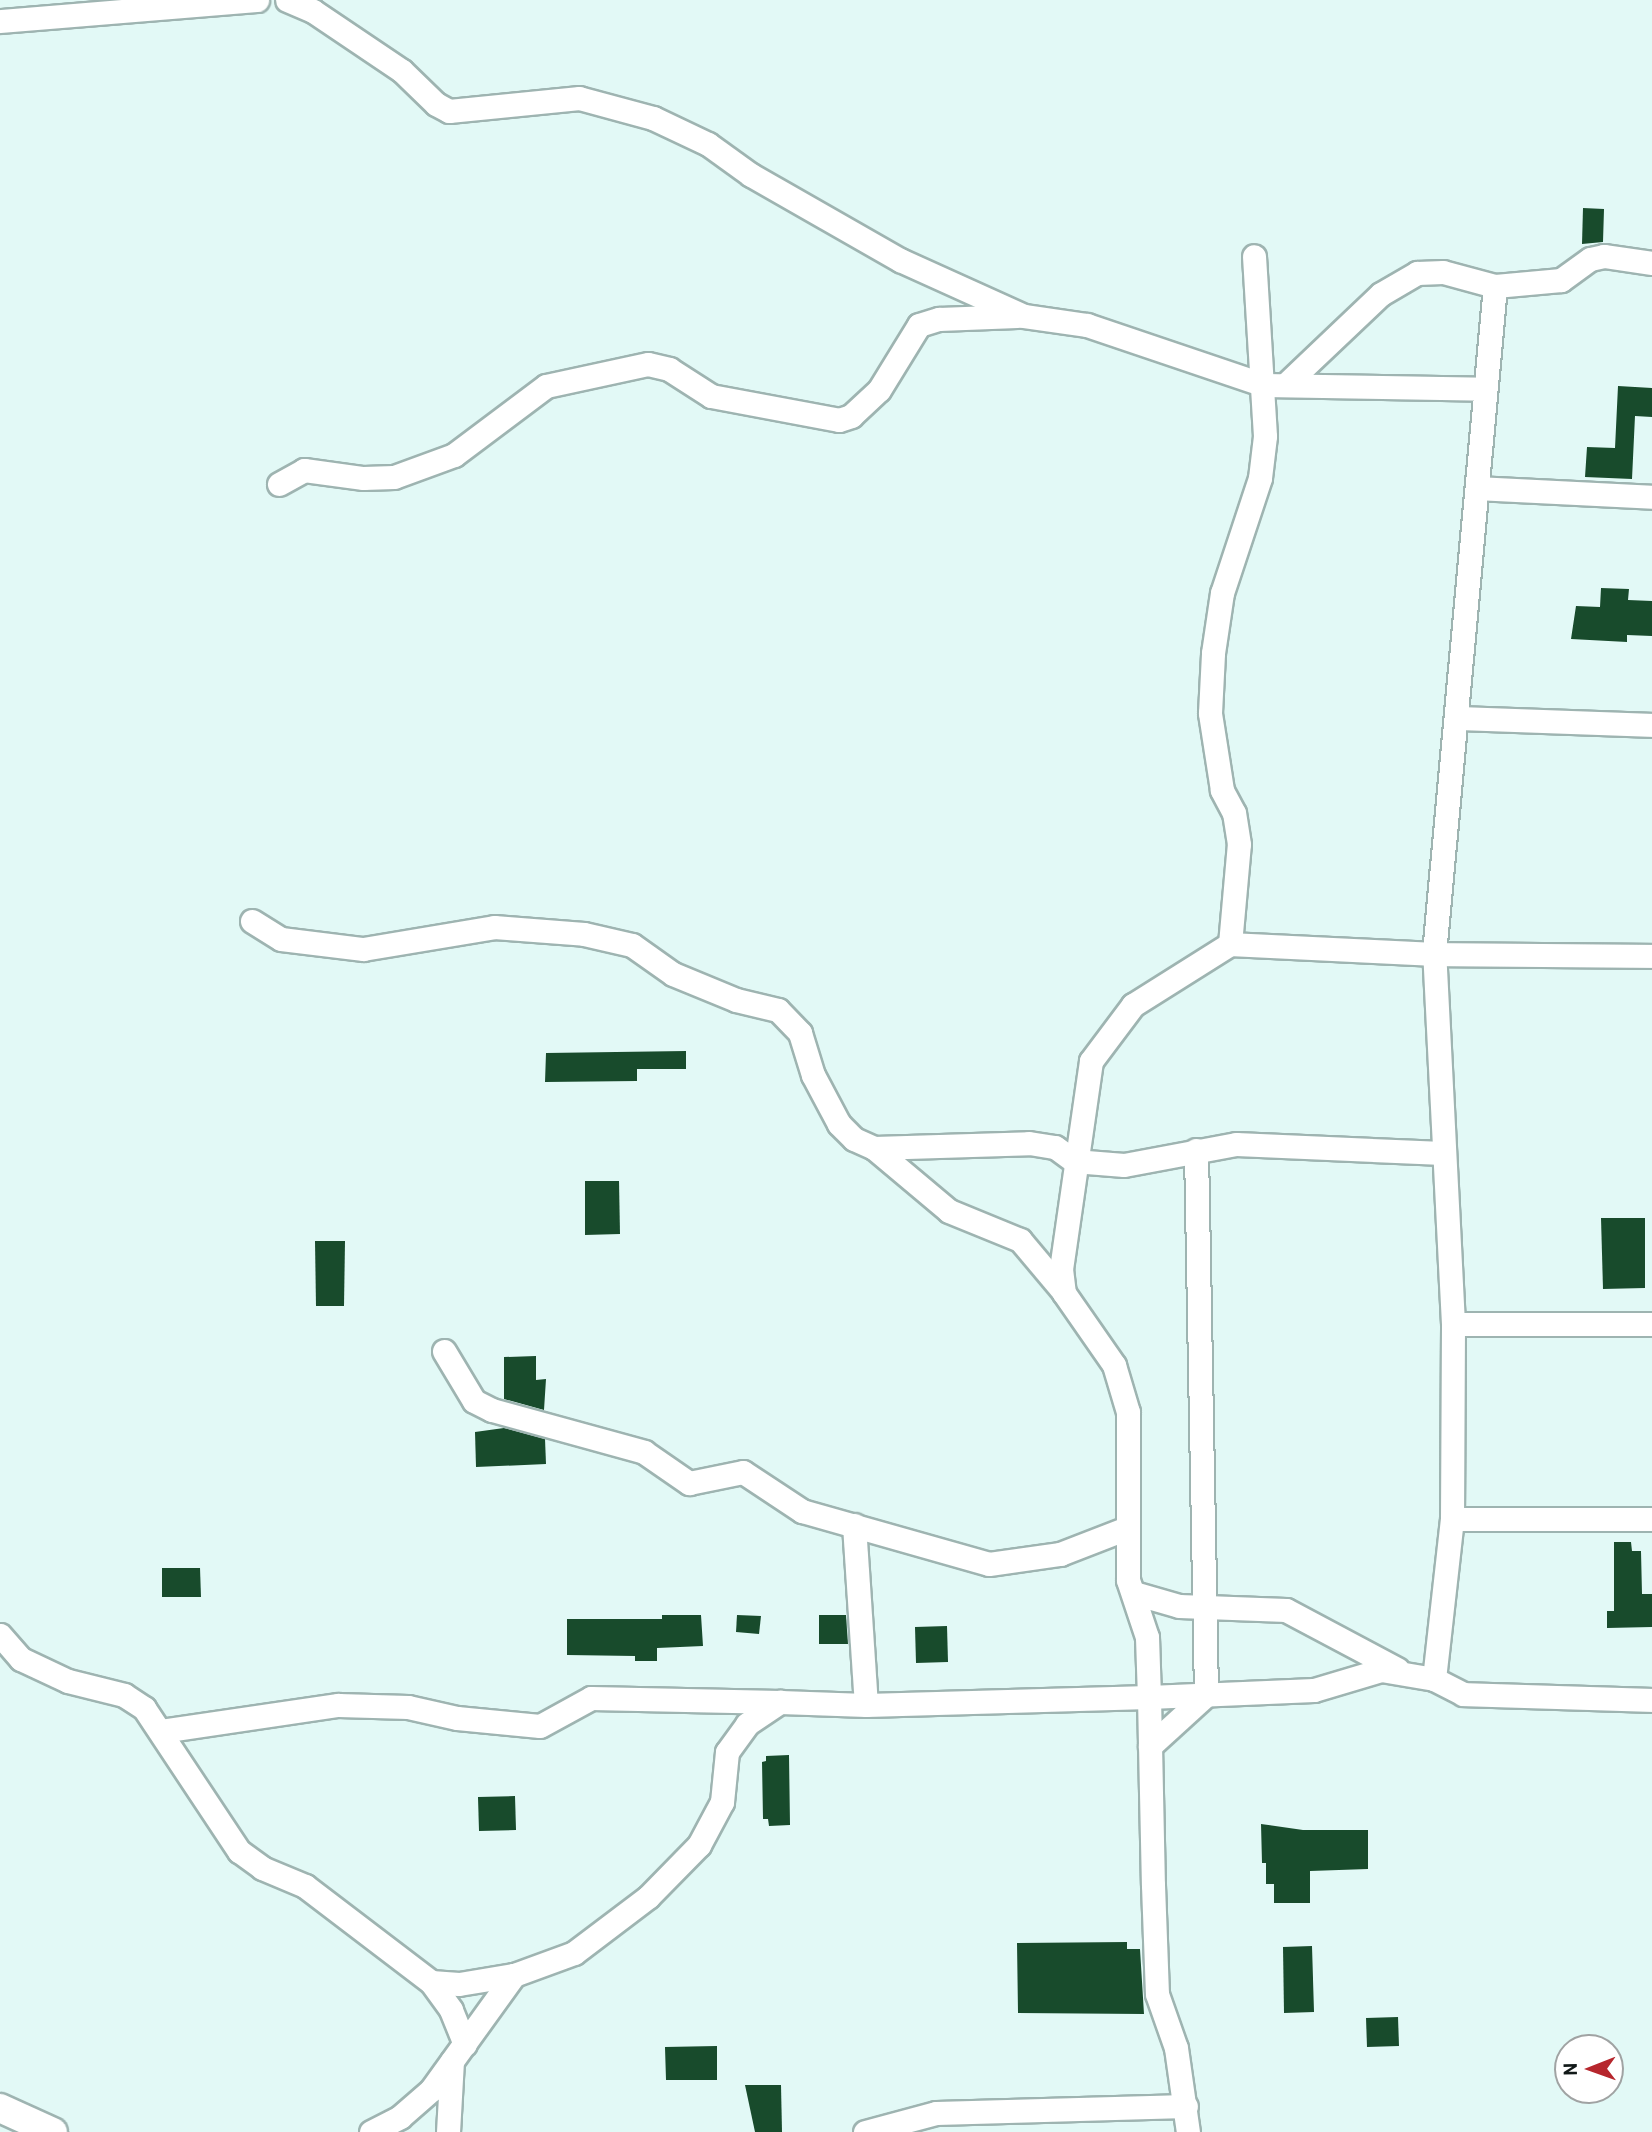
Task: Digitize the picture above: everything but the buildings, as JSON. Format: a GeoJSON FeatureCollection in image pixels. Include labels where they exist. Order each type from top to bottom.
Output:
{"type":"FeatureCollection","features":[{"type":"Feature","properties":{"kind":"street"},"geometry":{"type":"LineString","coordinates":[[0,20],[257,0]]}},
{"type":"Feature","properties":{"kind":"street"},"geometry":{"type":"LineString","coordinates":[[287,0],[313,11],[402,71],[436,104],[449,111],[466,113],[579,98],[653,118],[708,144],[751,175],[900,260],[1024,316]]}},
{"type":"Feature","properties":{"kind":"street"},"geometry":{"type":"LineString","coordinates":[[1274,385],[1381,294],[1417,274],[1443,272],[1495,286],[1561,280],[1590,259],[1604,256],[1652,263]]}},
{"type":"Feature","properties":{"kind":"street"},"geometry":{"type":"LineString","coordinates":[[1230,944],[1239,844],[1234,813],[1222,790],[1210,713],[1213,653],[1223,593],[1260,478],[1274,385],[1254,257]]}},
{"type":"Feature","properties":{"kind":"street"},"geometry":{"type":"LineString","coordinates":[[1434,1679],[1452,1519],[1453,1324],[1434,954],[1495,286]]}},
{"type":"Feature","properties":{"kind":"street"},"geometry":{"type":"LineString","coordinates":[[279,484],[304,470],[363,478],[394,477],[454,455],[546,386],[648,364],[669,369],[711,396],[839,420],[851,416],[879,390],[919,325],[939,319],[1024,316],[1087,325],[1274,385],[1485,389]]}},
{"type":"Feature","properties":{"kind":"street"},"geometry":{"type":"LineString","coordinates":[[1477,488],[1652,498]]}},
{"type":"Feature","properties":{"kind":"street"},"geometry":{"type":"LineString","coordinates":[[1456,718],[1652,725]]}},
{"type":"Feature","properties":{"kind":"street"},"geometry":{"type":"LineString","coordinates":[[252,921],[281,939],[363,949],[494,927],[584,934],[632,945],[673,974],[736,1000],[778,1010],[800,1033],[813,1075],[839,1124],[854,1139],[874,1148],[949,1210],[1020,1240],[1064,1293],[1121,1381],[1131,1444],[1127,1528],[1128,1580],[1147,1637],[1157,1994],[1176,2048],[1188,2132]]}},
{"type":"Feature","properties":{"kind":"street"},"geometry":{"type":"LineString","coordinates":[[1064,1293],[1061,1269],[1074,1161],[1091,1061],[1133,1005],[1230,944],[1434,954],[1652,957]]}},
{"type":"Feature","properties":{"kind":"street"},"geometry":{"type":"LineString","coordinates":[[874,1148],[1029,1143],[1055,1147],[1074,1161],[1136,1164],[1236,1144],[1443,1153]]}},
{"type":"Feature","properties":{"kind":"street"},"geometry":{"type":"LineString","coordinates":[[1196,1150],[1200,1604],[1206,1695]]}},
{"type":"Feature","properties":{"kind":"street"},"geometry":{"type":"LineString","coordinates":[[1453,1324],[1652,1324]]}},
{"type":"Feature","properties":{"kind":"street"},"geometry":{"type":"LineString","coordinates":[[444,1351],[474,1401],[492,1410],[644,1452],[662,1462],[678,1479],[689,1483],[743,1472],[802,1511],[989,1564],[1060,1554],[1127,1528]]}},
{"type":"Feature","properties":{"kind":"street"},"geometry":{"type":"LineString","coordinates":[[1452,1519],[1652,1520]]}},
{"type":"Feature","properties":{"kind":"street"},"geometry":{"type":"LineString","coordinates":[[854,1525],[866,1705]]}},
{"type":"Feature","properties":{"kind":"street"},"geometry":{"type":"LineString","coordinates":[[1134,1593],[1166,1605],[1200,1604],[1286,1609],[1400,1671],[1434,1679],[1463,1694],[1652,1700]]}},
{"type":"Feature","properties":{"kind":"street"},"geometry":{"type":"LineString","coordinates":[[0,1635],[21,1659],[68,1681],[124,1695],[144,1708],[239,1851],[262,1868],[305,1886],[431,1982],[451,2010],[458,2052],[448,2132]]}},
{"type":"Feature","properties":{"kind":"street"},"geometry":{"type":"LineString","coordinates":[[160,1731],[338,1705],[408,1707],[457,1718],[540,1726],[591,1698],[866,1705],[1149,1697],[1314,1690],[1364,1673],[1400,1671]]}},
{"type":"Feature","properties":{"kind":"street"},"geometry":{"type":"LineString","coordinates":[[1150,1746],[1206,1695]]}},
{"type":"Feature","properties":{"kind":"street"},"geometry":{"type":"LineString","coordinates":[[431,1982],[459,1984],[514,1975],[574,1954],[648,1897],[699,1845],[722,1802],[727,1752],[747,1724],[780,1702]]}},
{"type":"Feature","properties":{"kind":"street"},"geometry":{"type":"LineString","coordinates":[[371,2132],[400,2118],[458,2052],[514,1975]]}},
{"type":"Feature","properties":{"kind":"street"},"geometry":{"type":"LineString","coordinates":[[870,2131],[936,2113],[1186,2106]]}},
{"type":"Feature","properties":{"kind":"street"},"geometry":{"type":"LineString","coordinates":[[0,2108],[29,2126],[53,2132]]}}]}
